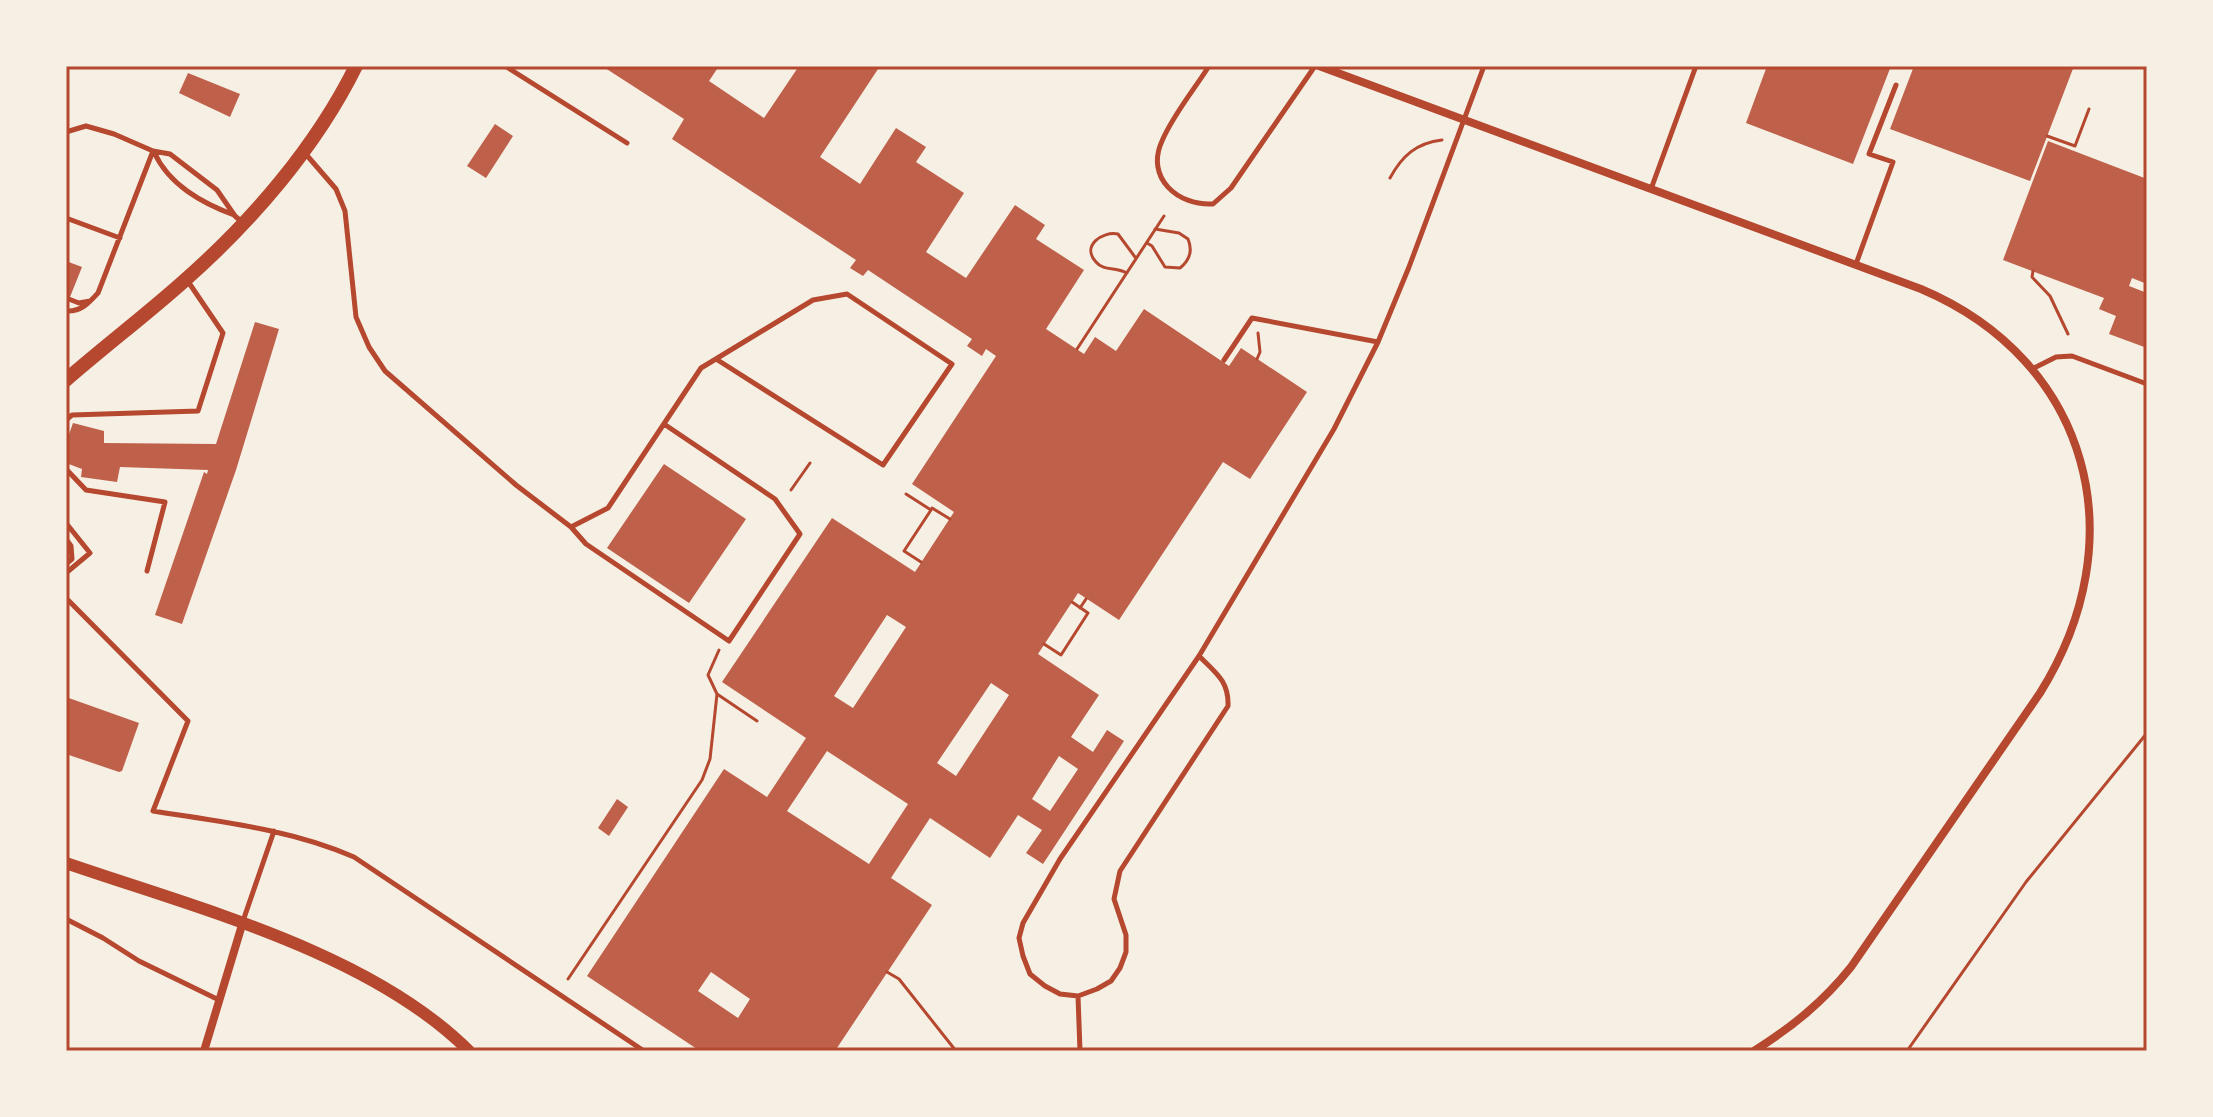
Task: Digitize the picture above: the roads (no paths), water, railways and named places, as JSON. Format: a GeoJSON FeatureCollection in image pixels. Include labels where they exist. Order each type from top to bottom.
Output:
{"type":"FeatureCollection","features":[{"type":"Feature","properties":{"kind":"main road"},"geometry":{"type":"LineString","coordinates":[[68,372],[187,279],[303,151],[356,66]]}},
{"type":"Feature","properties":{"kind":"main road"},"geometry":{"type":"LineString","coordinates":[[66,863],[319,954],[382,986],[437,1023],[469,1051]]}},
{"type":"Feature","properties":{"kind":"street"},"geometry":{"type":"LineString","coordinates":[[1317,66],[1956,305],[2003,339],[2032,369],[2056,403],[2075,442],[2089,506],[2091,532],[2088,575],[2071,638],[2040,693],[1851,967],[1804,1017],[1754,1051]]}},
{"type":"Feature","properties":{"kind":"street"},"geometry":{"type":"LineString","coordinates":[[204,1051],[242,925]]}},
{"type":"Feature","properties":{"kind":"lane"},"geometry":{"type":"LineString","coordinates":[[505,66],[627,143]]}},
{"type":"Feature","properties":{"kind":"lane"},"geometry":{"type":"LineString","coordinates":[[1209,66],[1161,142],[1158,162],[1164,185],[1178,198],[1196,205],[1213,204],[1231,188],[1317,66]]}},
{"type":"Feature","properties":{"kind":"lane"},"geometry":{"type":"LineString","coordinates":[[1199,656],[1229,690],[1228,706],[1120,871],[1114,899],[1126,935],[1126,952],[1120,968],[1111,981],[1097,989],[1078,996],[1060,994],[1030,974],[1019,938],[1023,923],[1060,859],[1199,656],[1334,429],[1378,342],[1484,66]]}},
{"type":"Feature","properties":{"kind":"lane"},"geometry":{"type":"LineString","coordinates":[[1651,190],[1696,66]]}},
{"type":"Feature","properties":{"kind":"lane"},"geometry":{"type":"LineString","coordinates":[[1855,265],[1893,162],[1869,154],[1896,85]]}},
{"type":"Feature","properties":{"kind":"lane"},"geometry":{"type":"LineString","coordinates":[[66,132],[86,126],[153,151],[170,154],[217,190],[239,219]]}},
{"type":"Feature","properties":{"kind":"lane"},"geometry":{"type":"LineString","coordinates":[[153,151],[161,169],[204,205],[239,219]]}},
{"type":"Feature","properties":{"kind":"lane"},"geometry":{"type":"LineString","coordinates":[[66,311],[87,306],[105,278],[153,151]]}},
{"type":"Feature","properties":{"kind":"lane"},"geometry":{"type":"LineString","coordinates":[[303,151],[341,197],[356,317],[369,347],[385,371],[505,476],[571,527],[586,544],[729,641],[800,534],[775,499],[664,424]]}},
{"type":"Feature","properties":{"kind":"lane"},"geometry":{"type":"LineString","coordinates":[[66,218],[120,238]]}},
{"type":"Feature","properties":{"kind":"lane"},"geometry":{"type":"LineString","coordinates":[[66,420],[72,415],[198,411],[223,333],[187,279]]}},
{"type":"Feature","properties":{"kind":"lane"},"geometry":{"type":"LineString","coordinates":[[571,527],[608,508],[701,368],[813,300],[847,294],[952,364],[883,465],[716,359]]}},
{"type":"Feature","properties":{"kind":"lane"},"geometry":{"type":"LineString","coordinates":[[66,298],[79,303],[90,301]]}},
{"type":"Feature","properties":{"kind":"lane"},"geometry":{"type":"LineString","coordinates":[[1224,360],[1252,318],[1378,342]]}},
{"type":"Feature","properties":{"kind":"lane"},"geometry":{"type":"LineString","coordinates":[[2032,369],[2056,357],[2072,356],[2147,384]]}},
{"type":"Feature","properties":{"kind":"lane"},"geometry":{"type":"LineString","coordinates":[[66,469],[86,490],[165,502],[147,571]]}},
{"type":"Feature","properties":{"kind":"lane"},"geometry":{"type":"LineString","coordinates":[[66,523],[90,553],[66,573]]}},
{"type":"Feature","properties":{"kind":"lane"},"geometry":{"type":"LineString","coordinates":[[66,539],[71,546],[72,559],[66,564]]}},
{"type":"Feature","properties":{"kind":"lane"},"geometry":{"type":"LineString","coordinates":[[66,598],[188,721],[153,811],[274,831],[354,857],[644,1051]]}},
{"type":"Feature","properties":{"kind":"lane"},"geometry":{"type":"LineString","coordinates":[[242,925],[274,831]]}},
{"type":"Feature","properties":{"kind":"lane"},"geometry":{"type":"LineString","coordinates":[[66,919],[139,961],[219,1000]]}},
{"type":"Feature","properties":{"kind":"lane"},"geometry":{"type":"LineString","coordinates":[[1078,996],[1080,1051]]}}]}
